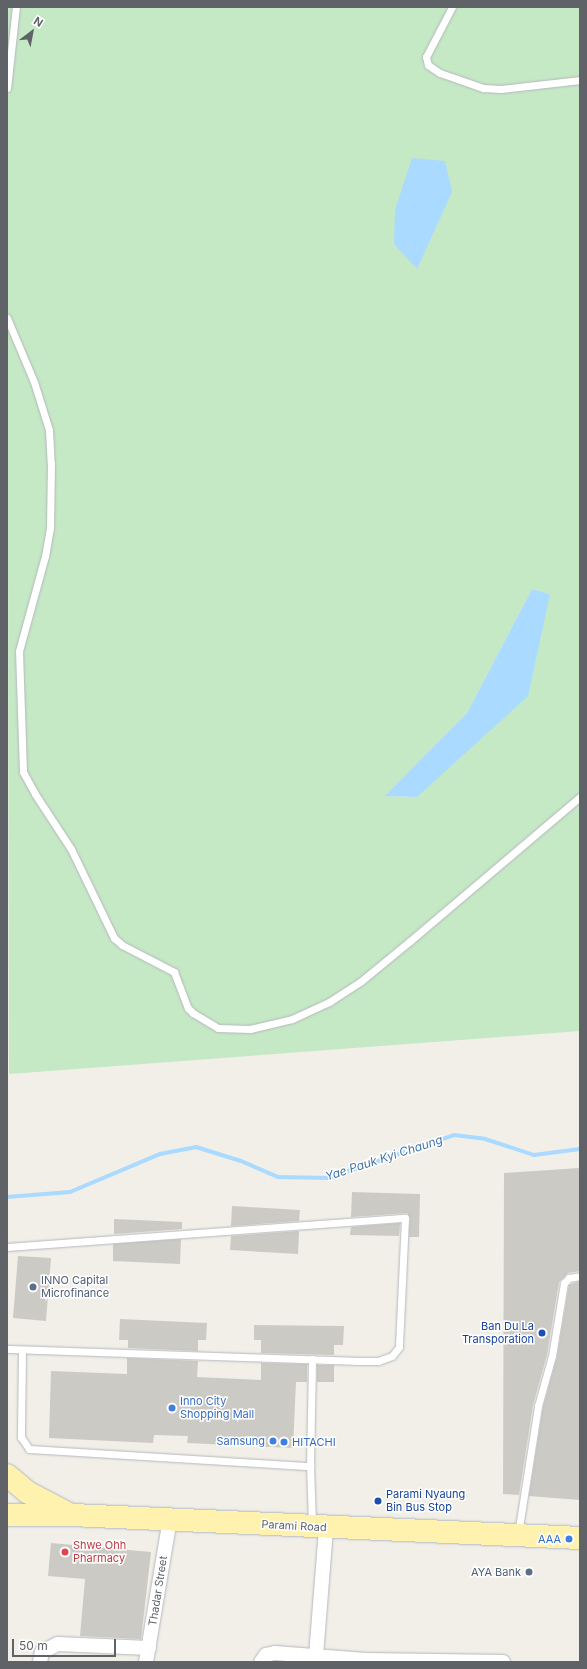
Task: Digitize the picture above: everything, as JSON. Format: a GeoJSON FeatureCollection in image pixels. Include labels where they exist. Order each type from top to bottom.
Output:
{"type":"FeatureCollection","features":[{"type":"Feature","properties":{"kind":"main road"},"geometry":{"type":"LineString","coordinates":[[7,1475],[27,1492],[72,1515]]}},
{"type":"Feature","properties":{"kind":"main road","name":"Parami Road"},"geometry":{"type":"LineString","coordinates":[[7,1515],[72,1515],[319,1528],[518,1534],[580,1538]]}},
{"type":"Feature","properties":{"kind":"street","name":"Thadar Street"},"geometry":{"type":"LineString","coordinates":[[148,1655],[170,1519]]}},
{"type":"Feature","properties":{"kind":"street"},"geometry":{"type":"LineString","coordinates":[[316,1656],[319,1528]]}},
{"type":"Feature","properties":{"kind":"street"},"geometry":{"type":"LineString","coordinates":[[40,1662],[42,1652],[58,1644],[148,1655]]}},
{"type":"Feature","properties":{"kind":"street"},"geometry":{"type":"LineString","coordinates":[[261,1662],[266,1655],[275,1653],[366,1661],[503,1662]]}},
{"type":"Feature","properties":{"kind":"lane"},"geometry":{"type":"LineString","coordinates":[[7,88],[16,7]]}},
{"type":"Feature","properties":{"kind":"lane"},"geometry":{"type":"LineString","coordinates":[[452,7],[426,57],[428,66],[440,73],[483,88],[501,89],[580,80]]}},
{"type":"Feature","properties":{"kind":"lane"},"geometry":{"type":"LineString","coordinates":[[7,318],[34,382],[49,430],[52,464],[50,528],[45,556],[19,651],[21,763],[35,794],[71,849],[114,938],[135,952],[154,960],[174,972],[178,978],[184,999],[193,1013],[218,1028],[250,1029],[292,1020],[329,1002],[360,982],[580,798]]}},
{"type":"Feature","properties":{"kind":"lane"},"geometry":{"type":"LineString","coordinates":[[7,1247],[405,1218],[399,1347],[392,1356],[378,1361],[22,1351],[7,1349]]}},
{"type":"Feature","properties":{"kind":"lane"},"geometry":{"type":"LineString","coordinates":[[518,1534],[538,1406],[552,1356],[563,1287],[568,1278],[580,1276]]}},
{"type":"Feature","properties":{"kind":"lane"},"geometry":{"type":"LineString","coordinates":[[22,1351],[21,1437],[29,1449],[310,1466]]}},
{"type":"Feature","properties":{"kind":"lane"},"geometry":{"type":"LineString","coordinates":[[312,1359],[310,1466],[319,1528]]}},
{"type":"Feature","properties":{"kind":"green space"},"geometry":{"type":"Polygon","coordinates":[[[7,7],[580,7],[580,1031],[9,1074],[7,7]],[[532,589],[467,713],[386,796],[417,797],[550,594],[532,589]]]}},
{"type":"Feature","properties":{"kind":"water"},"geometry":{"type":"Polygon","coordinates":[[[412,158],[445,161],[452,192],[417,269],[394,244],[395,210],[412,158]]]}},
{"type":"Feature","properties":{"kind":"water"},"geometry":{"type":"Polygon","coordinates":[[[532,589],[550,594],[528,696],[417,797],[385,796],[467,713],[532,589]]]}},
{"type":"Feature","properties":{"kind":"building","name":"Ban Du La Transporation"},"geometry":{"type":"Polygon","coordinates":[[[580,1168],[580,1271],[568,1273],[559,1282],[547,1355],[533,1405],[519,1495],[503,1494],[504,1173],[580,1168]]]}},
{"type":"Feature","properties":{"kind":"building"},"geometry":{"type":"Polygon","coordinates":[[[352,1192],[420,1194],[419,1237],[409,1237],[410,1218],[407,1213],[351,1217],[352,1192]]]}},
{"type":"Feature","properties":{"kind":"building"},"geometry":{"type":"Polygon","coordinates":[[[232,1206],[300,1210],[299,1221],[231,1226],[232,1206]]]}},
{"type":"Feature","properties":{"kind":"building"},"geometry":{"type":"Polygon","coordinates":[[[114,1219],[182,1222],[182,1229],[114,1234],[114,1219]]]}},
{"type":"Feature","properties":{"kind":"building"},"geometry":{"type":"Polygon","coordinates":[[[400,1223],[399,1236],[350,1235],[351,1227],[400,1223]]]}},
{"type":"Feature","properties":{"kind":"building"},"geometry":{"type":"Polygon","coordinates":[[[299,1231],[298,1254],[230,1250],[231,1236],[299,1231]]]}},
{"type":"Feature","properties":{"kind":"building"},"geometry":{"type":"Polygon","coordinates":[[[181,1239],[180,1264],[113,1261],[113,1244],[181,1239]]]}},
{"type":"Feature","properties":{"kind":"building"},"geometry":{"type":"Polygon","coordinates":[[[18,1256],[51,1258],[46,1321],[13,1318],[18,1256]]]}},
{"type":"Feature","properties":{"kind":"building"},"geometry":{"type":"Polygon","coordinates":[[[580,1281],[580,1500],[529,1496],[543,1407],[557,1357],[569,1285],[580,1281]]]}},
{"type":"Feature","properties":{"kind":"building"},"geometry":{"type":"Polygon","coordinates":[[[120,1319],[207,1323],[206,1340],[198,1340],[198,1351],[128,1348],[128,1340],[119,1340],[120,1319]]]}},
{"type":"Feature","properties":{"kind":"building"},"geometry":{"type":"Polygon","coordinates":[[[254,1325],[344,1326],[343,1345],[334,1345],[334,1355],[261,1353],[261,1340],[254,1340],[254,1325]]]}},
{"type":"Feature","properties":{"kind":"building","name":"Inno City Shopping Mall"},"geometry":{"type":"Polygon","coordinates":[[[127,1358],[198,1361],[197,1377],[261,1380],[261,1363],[307,1364],[307,1382],[296,1382],[293,1448],[187,1443],[188,1436],[154,1435],[153,1443],[49,1438],[51,1371],[127,1374],[127,1358]]]}},
{"type":"Feature","properties":{"kind":"building"},"geometry":{"type":"Polygon","coordinates":[[[317,1365],[334,1365],[334,1382],[317,1382],[317,1365]]]}},
{"type":"Feature","properties":{"kind":"building"},"geometry":{"type":"Polygon","coordinates":[[[51,1543],[151,1552],[141,1639],[80,1636],[85,1579],[48,1576],[51,1543]]]}},
{"type":"Feature","properties":{"kind":"waterway","name":"Yae Pauk Kyi Chaung"},"geometry":{"type":"LineString","coordinates":[[7,1197],[70,1192],[160,1154],[196,1147],[241,1161],[278,1177],[328,1178],[454,1135],[485,1139],[534,1155],[580,1149]]}},
{"type":"Feature","properties":{"kind":"place","name":"INNO Capital Microfinance"},"geometry":{"type":"Point","coordinates":[33,1287]}},
{"type":"Feature","properties":{"kind":"place","name":"Ban Du La Transporation"},"geometry":{"type":"Point","coordinates":[542,1333]}},
{"type":"Feature","properties":{"kind":"place","name":"Inno City Shopping Mall"},"geometry":{"type":"Point","coordinates":[172,1408]}},
{"type":"Feature","properties":{"kind":"place","name":"Samsung"},"geometry":{"type":"Point","coordinates":[273,1441]}},
{"type":"Feature","properties":{"kind":"place","name":"HITACHI"},"geometry":{"type":"Point","coordinates":[284,1442]}},
{"type":"Feature","properties":{"kind":"place","name":"Parami Nyaung Bin Bus Stop"},"geometry":{"type":"Point","coordinates":[378,1501]}},
{"type":"Feature","properties":{"kind":"place","name":"AAA"},"geometry":{"type":"Point","coordinates":[569,1539]}},
{"type":"Feature","properties":{"kind":"place","name":"Shwe Ohh Pharmacy"},"geometry":{"type":"Point","coordinates":[65,1552]}},
{"type":"Feature","properties":{"kind":"place","name":"AYA Bank"},"geometry":{"type":"Point","coordinates":[529,1572]}}]}
